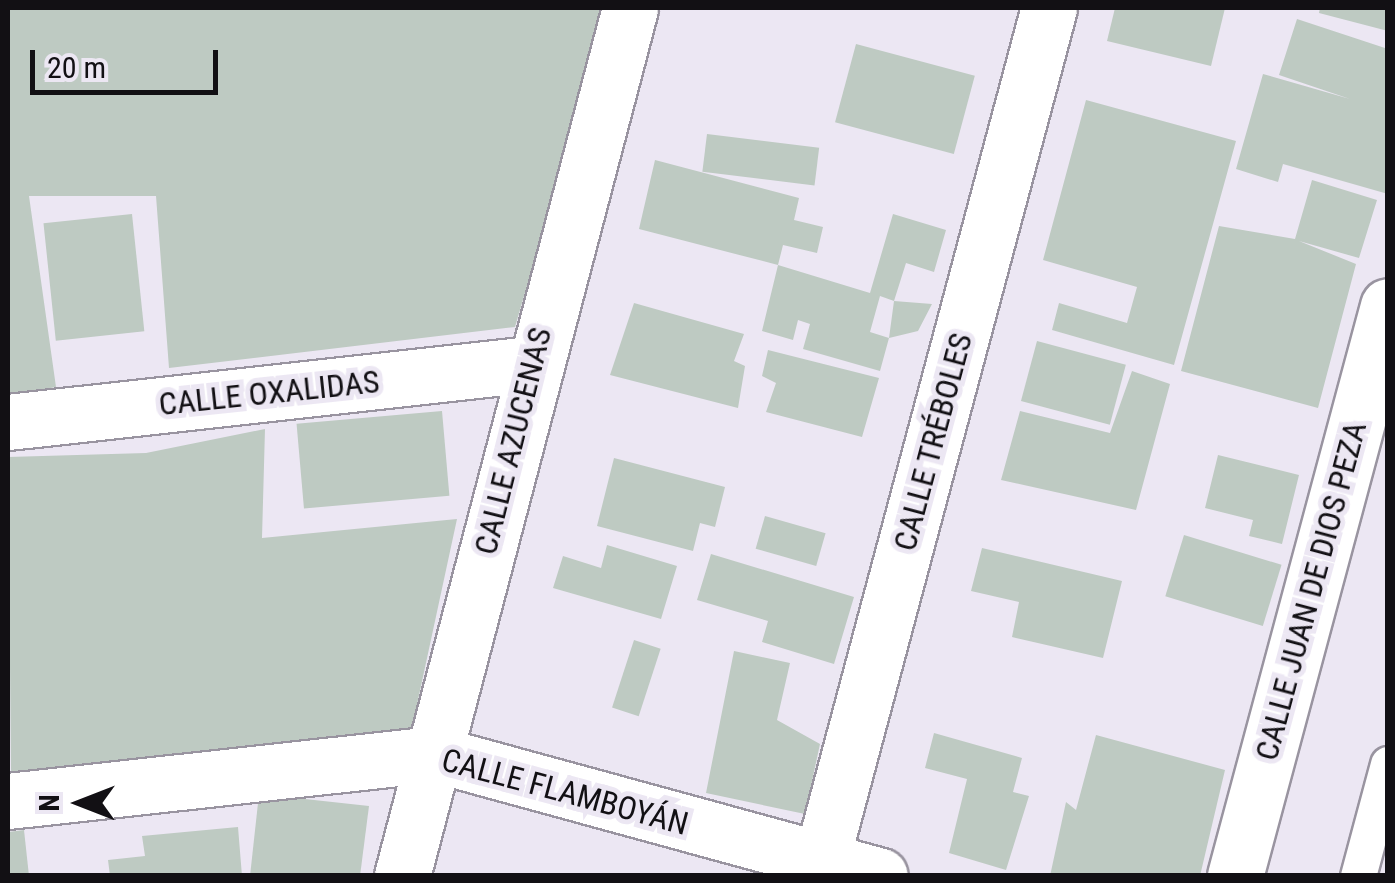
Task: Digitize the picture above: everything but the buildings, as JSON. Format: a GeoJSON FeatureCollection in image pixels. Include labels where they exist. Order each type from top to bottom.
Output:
{"type":"FeatureCollection","features":[{"type":"Feature","properties":{"kind":"street","name":"CALLE AZUCENAS"},"geometry":{"type":"LineString","coordinates":[[402,876],[532,364],[630,8]]}},
{"type":"Feature","properties":{"kind":"street","name":"CALLE TRÉBOLES"},"geometry":{"type":"LineString","coordinates":[[819,869],[1049,8]]}},
{"type":"Feature","properties":{"kind":"street","name":"CALLE JUAN DE DIOS PEZA"},"geometry":{"type":"LineString","coordinates":[[1234,876],[1388,306]]}},
{"type":"Feature","properties":{"kind":"street","name":"CALLE OXALIDAS"},"geometry":{"type":"LineString","coordinates":[[8,422],[532,364]]}},
{"type":"Feature","properties":{"kind":"street","name":"CALLE FLAMBOYÁN"},"geometry":{"type":"LineString","coordinates":[[8,802],[435,754],[819,869],[880,876]]}},
{"type":"Feature","properties":{"kind":"lane"},"geometry":{"type":"LineString","coordinates":[[1358,876],[1388,764]]}}]}
